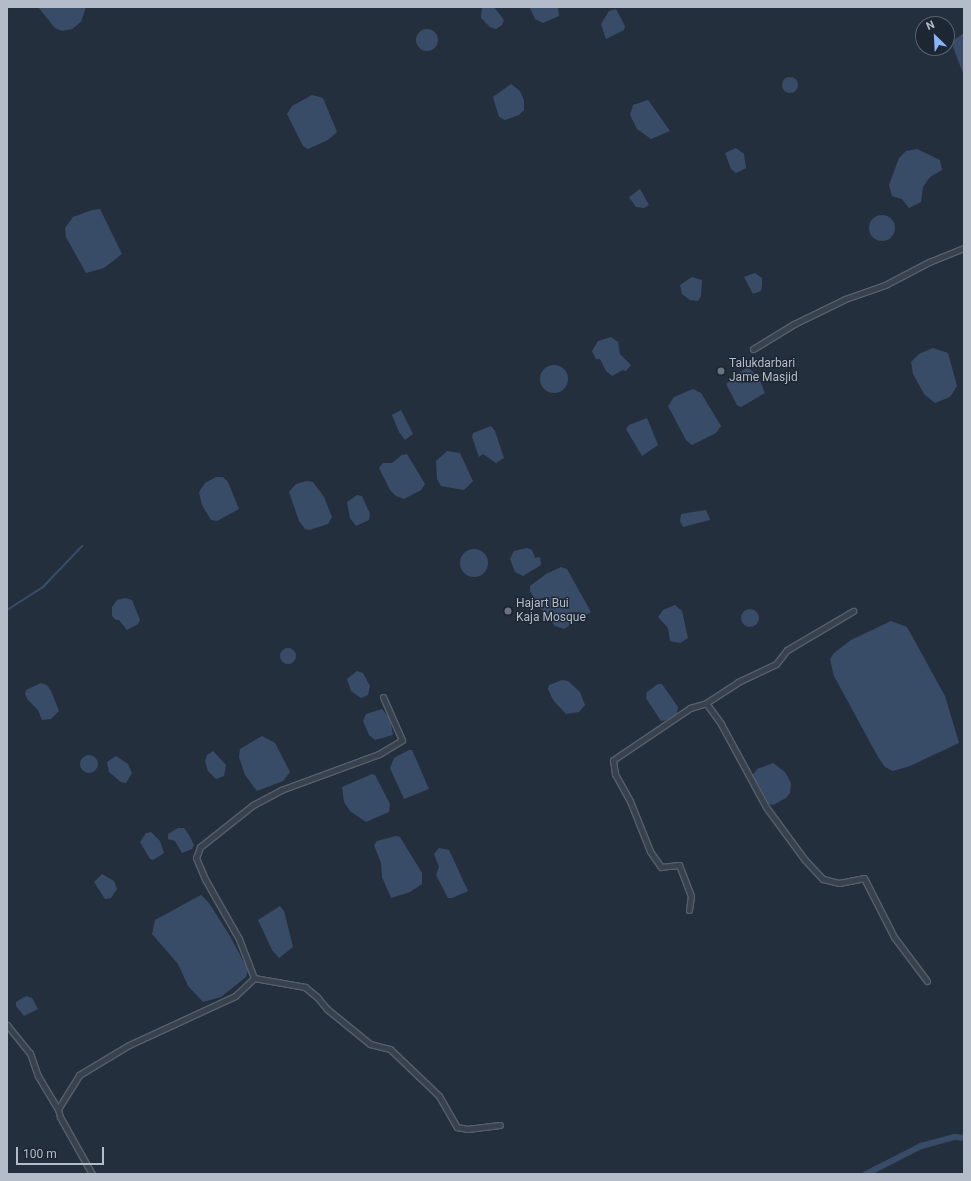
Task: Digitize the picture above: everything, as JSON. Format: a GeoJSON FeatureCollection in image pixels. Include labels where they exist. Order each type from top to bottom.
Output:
{"type":"FeatureCollection","features":[{"type":"Feature","properties":{"kind":"street"},"geometry":{"type":"LineString","coordinates":[[754,349],[794,324],[845,299],[886,285],[943,255],[964,248]]}},
{"type":"Feature","properties":{"kind":"street"},"geometry":{"type":"LineString","coordinates":[[689,910],[691,896],[679,865],[661,867],[650,851],[630,801],[615,774],[613,760],[690,708],[706,703],[738,682],[776,664],[786,650],[853,611]]}},
{"type":"Feature","properties":{"kind":"street"},"geometry":{"type":"LineString","coordinates":[[254,978],[239,939],[205,879],[196,858],[200,847],[253,805],[276,793],[379,754],[402,740],[383,697]]}},
{"type":"Feature","properties":{"kind":"street"},"geometry":{"type":"LineString","coordinates":[[706,703],[721,724],[766,807],[805,860],[823,879],[839,883],[864,878],[894,938],[927,981]]}},
{"type":"Feature","properties":{"kind":"street"},"geometry":{"type":"LineString","coordinates":[[58,1109],[79,1075],[129,1044],[235,996],[254,978]]}},
{"type":"Feature","properties":{"kind":"street"},"geometry":{"type":"LineString","coordinates":[[254,978],[304,987],[317,997],[327,1010],[370,1044],[390,1048],[439,1096],[457,1127],[467,1129],[500,1125]]}},
{"type":"Feature","properties":{"kind":"street"},"geometry":{"type":"LineString","coordinates":[[7,1025],[30,1053],[38,1076],[58,1109],[60,1117],[92,1174]]}},
{"type":"Feature","properties":{"kind":"water"},"geometry":{"type":"Polygon","coordinates":[[[38,7],[86,7],[81,22],[72,29],[62,31],[55,28],[38,7]]]}},
{"type":"Feature","properties":{"kind":"water"},"geometry":{"type":"Polygon","coordinates":[[[482,7],[494,7],[504,20],[502,25],[496,29],[490,27],[481,18],[482,7]]]}},
{"type":"Feature","properties":{"kind":"water"},"geometry":{"type":"Polygon","coordinates":[[[558,7],[559,16],[543,23],[535,19],[530,8],[558,7]]]}},
{"type":"Feature","properties":{"kind":"water"},"geometry":{"type":"Polygon","coordinates":[[[616,9],[625,26],[624,30],[606,39],[601,24],[609,11],[616,9]]]}},
{"type":"Feature","properties":{"kind":"water"},"geometry":{"type":"Polygon","coordinates":[[[427,29],[435,32],[438,40],[435,48],[427,51],[419,48],[416,40],[419,32],[427,29]]]}},
{"type":"Feature","properties":{"kind":"water"},"geometry":{"type":"Polygon","coordinates":[[[964,33],[964,76],[955,52],[955,39],[964,33]]]}},
{"type":"Feature","properties":{"kind":"water"},"geometry":{"type":"Polygon","coordinates":[[[790,77],[797,82],[798,85],[793,92],[790,93],[783,88],[782,85],[787,78],[790,77]]]}},
{"type":"Feature","properties":{"kind":"water"},"geometry":{"type":"Polygon","coordinates":[[[511,84],[520,91],[524,100],[524,110],[519,115],[505,120],[499,117],[493,97],[511,84]]]}},
{"type":"Feature","properties":{"kind":"water"},"geometry":{"type":"Polygon","coordinates":[[[312,95],[323,98],[337,132],[328,140],[308,149],[303,146],[287,114],[292,106],[312,95]]]}},
{"type":"Feature","properties":{"kind":"water"},"geometry":{"type":"Polygon","coordinates":[[[648,100],[670,131],[651,139],[637,129],[630,115],[633,105],[648,100]]]}},
{"type":"Feature","properties":{"kind":"water"},"geometry":{"type":"Polygon","coordinates":[[[736,148],[744,154],[746,168],[736,173],[731,169],[725,153],[736,148]]]}},
{"type":"Feature","properties":{"kind":"water"},"geometry":{"type":"Polygon","coordinates":[[[917,149],[940,160],[942,170],[930,177],[923,187],[921,202],[909,208],[902,199],[892,196],[889,185],[899,158],[906,151],[917,149]]]}},
{"type":"Feature","properties":{"kind":"water"},"geometry":{"type":"Polygon","coordinates":[[[640,189],[649,205],[644,208],[636,207],[629,197],[640,189]]]}},
{"type":"Feature","properties":{"kind":"water"},"geometry":{"type":"Polygon","coordinates":[[[100,209],[122,254],[104,268],[86,273],[66,237],[65,228],[73,217],[92,210],[100,209]]]}},
{"type":"Feature","properties":{"kind":"water"},"geometry":{"type":"Polygon","coordinates":[[[882,215],[891,219],[895,228],[891,237],[882,241],[873,237],[869,228],[873,219],[882,215]]]}},
{"type":"Feature","properties":{"kind":"water"},"geometry":{"type":"Polygon","coordinates":[[[755,273],[762,278],[762,285],[761,291],[753,294],[744,277],[755,273]]]}},
{"type":"Feature","properties":{"kind":"water"},"geometry":{"type":"Polygon","coordinates":[[[692,277],[702,280],[701,296],[698,301],[690,300],[682,294],[680,285],[692,277]]]}},
{"type":"Feature","properties":{"kind":"water"},"geometry":{"type":"Polygon","coordinates":[[[611,337],[618,342],[620,354],[631,365],[626,371],[623,370],[612,376],[606,371],[600,359],[596,359],[592,351],[598,341],[611,337]]]}},
{"type":"Feature","properties":{"kind":"water"},"geometry":{"type":"Polygon","coordinates":[[[933,348],[948,353],[957,386],[950,397],[935,403],[924,394],[913,374],[911,362],[919,354],[933,348]]]}},
{"type":"Feature","properties":{"kind":"water"},"geometry":{"type":"Polygon","coordinates":[[[554,365],[564,369],[568,379],[564,389],[554,393],[544,389],[540,379],[544,369],[554,365]]]}},
{"type":"Feature","properties":{"kind":"water"},"geometry":{"type":"Polygon","coordinates":[[[747,367],[758,376],[765,393],[741,407],[737,405],[726,384],[747,367]]]}},
{"type":"Feature","properties":{"kind":"water"},"geometry":{"type":"Polygon","coordinates":[[[693,389],[701,393],[721,426],[716,433],[692,445],[686,440],[668,406],[674,397],[693,389]]]}},
{"type":"Feature","properties":{"kind":"water"},"geometry":{"type":"Polygon","coordinates":[[[401,410],[413,434],[405,440],[399,432],[392,415],[401,410]]]}},
{"type":"Feature","properties":{"kind":"water"},"geometry":{"type":"Polygon","coordinates":[[[647,418],[658,445],[642,456],[626,429],[629,425],[647,418]]]}},
{"type":"Feature","properties":{"kind":"water"},"geometry":{"type":"Polygon","coordinates":[[[491,426],[495,431],[504,458],[496,463],[483,454],[479,457],[472,437],[473,433],[491,426]]]}},
{"type":"Feature","properties":{"kind":"water"},"geometry":{"type":"Polygon","coordinates":[[[447,451],[460,453],[473,481],[464,490],[441,486],[437,479],[436,461],[447,451]]]}},
{"type":"Feature","properties":{"kind":"water"},"geometry":{"type":"Polygon","coordinates":[[[407,454],[425,484],[421,490],[404,499],[396,496],[390,490],[379,468],[383,463],[392,463],[402,455],[407,454]]]}},
{"type":"Feature","properties":{"kind":"water"},"geometry":{"type":"Polygon","coordinates":[[[216,477],[223,477],[228,482],[239,509],[217,521],[211,520],[202,505],[199,492],[205,483],[216,477]]]}},
{"type":"Feature","properties":{"kind":"water"},"geometry":{"type":"Polygon","coordinates":[[[307,481],[313,482],[324,497],[332,517],[328,524],[309,530],[305,529],[299,521],[289,492],[296,484],[307,481]]]}},
{"type":"Feature","properties":{"kind":"water"},"geometry":{"type":"Polygon","coordinates":[[[357,495],[362,496],[370,514],[369,520],[356,526],[350,518],[347,502],[357,495]]]}},
{"type":"Feature","properties":{"kind":"water"},"geometry":{"type":"Polygon","coordinates":[[[706,510],[710,520],[683,527],[680,521],[681,514],[706,510]]]}},
{"type":"Feature","properties":{"kind":"water"},"geometry":{"type":"Polygon","coordinates":[[[527,548],[532,550],[535,558],[540,557],[541,565],[523,576],[515,572],[510,559],[514,551],[527,548]]]}},
{"type":"Feature","properties":{"kind":"water"},"geometry":{"type":"Polygon","coordinates":[[[474,549],[484,553],[488,563],[484,573],[474,577],[464,573],[460,563],[464,553],[474,549]]]}},
{"type":"Feature","properties":{"kind":"water"},"geometry":{"type":"Polygon","coordinates":[[[561,567],[567,569],[591,612],[564,629],[555,626],[540,608],[530,591],[530,586],[546,574],[561,567]]]}},
{"type":"Feature","properties":{"kind":"water"},"geometry":{"type":"Polygon","coordinates":[[[125,598],[132,600],[140,620],[138,624],[127,630],[119,620],[116,620],[112,616],[112,607],[117,600],[125,598]]]}},
{"type":"Feature","properties":{"kind":"water"},"geometry":{"type":"Polygon","coordinates":[[[675,605],[682,611],[688,638],[680,643],[670,641],[668,628],[658,617],[663,610],[675,605]]]}},
{"type":"Feature","properties":{"kind":"water"},"geometry":{"type":"Polygon","coordinates":[[[750,609],[756,612],[759,618],[756,624],[750,627],[744,624],[741,618],[744,612],[750,609]]]}},
{"type":"Feature","properties":{"kind":"water"},"geometry":{"type":"Polygon","coordinates":[[[891,621],[907,627],[945,696],[959,743],[910,766],[893,771],[885,767],[878,757],[834,676],[830,659],[834,653],[851,640],[891,621]]]}},
{"type":"Feature","properties":{"kind":"water"},"geometry":{"type":"Polygon","coordinates":[[[288,648],[294,650],[296,656],[294,662],[288,664],[282,662],[280,656],[282,650],[288,648]]]}},
{"type":"Feature","properties":{"kind":"water"},"geometry":{"type":"Polygon","coordinates":[[[357,671],[363,673],[370,686],[368,695],[361,698],[351,691],[347,679],[357,671]]]}},
{"type":"Feature","properties":{"kind":"water"},"geometry":{"type":"Polygon","coordinates":[[[562,680],[568,681],[580,692],[585,705],[579,712],[566,714],[553,700],[548,689],[549,685],[562,680]]]}},
{"type":"Feature","properties":{"kind":"water"},"geometry":{"type":"Polygon","coordinates":[[[41,683],[47,685],[51,691],[59,711],[51,719],[42,720],[38,710],[28,700],[25,694],[26,690],[41,683]]]}},
{"type":"Feature","properties":{"kind":"water"},"geometry":{"type":"Polygon","coordinates":[[[658,684],[662,684],[678,707],[677,713],[669,720],[661,721],[646,698],[647,692],[658,684]]]}},
{"type":"Feature","properties":{"kind":"water"},"geometry":{"type":"Polygon","coordinates":[[[382,709],[390,719],[393,735],[375,740],[369,735],[363,721],[366,714],[382,709]]]}},
{"type":"Feature","properties":{"kind":"water"},"geometry":{"type":"Polygon","coordinates":[[[262,736],[275,743],[290,772],[283,781],[257,791],[245,775],[239,757],[240,749],[262,736]]]}},
{"type":"Feature","properties":{"kind":"water"},"geometry":{"type":"Polygon","coordinates":[[[409,750],[412,750],[429,789],[404,799],[390,768],[394,758],[409,750]]]}},
{"type":"Feature","properties":{"kind":"water"},"geometry":{"type":"Polygon","coordinates":[[[213,751],[226,765],[224,776],[216,779],[208,771],[205,761],[207,755],[213,751]]]}},
{"type":"Feature","properties":{"kind":"water"},"geometry":{"type":"Polygon","coordinates":[[[89,755],[95,758],[98,764],[95,770],[89,773],[83,770],[80,764],[83,758],[89,755]]]}},
{"type":"Feature","properties":{"kind":"water"},"geometry":{"type":"Polygon","coordinates":[[[116,756],[128,764],[132,773],[126,783],[121,782],[109,772],[107,762],[116,756]]]}},
{"type":"Feature","properties":{"kind":"water"},"geometry":{"type":"Polygon","coordinates":[[[773,763],[785,772],[791,783],[790,793],[786,798],[773,805],[769,804],[753,775],[757,769],[773,763]]]}},
{"type":"Feature","properties":{"kind":"water"},"geometry":{"type":"Polygon","coordinates":[[[372,774],[375,775],[390,804],[389,812],[366,822],[350,811],[344,802],[342,787],[372,774]]]}},
{"type":"Feature","properties":{"kind":"water"},"geometry":{"type":"Polygon","coordinates":[[[178,828],[184,828],[194,845],[192,849],[182,853],[175,841],[168,839],[168,834],[178,828]]]}},
{"type":"Feature","properties":{"kind":"water"},"geometry":{"type":"Polygon","coordinates":[[[151,832],[160,841],[164,853],[153,860],[150,859],[140,842],[146,833],[151,832]]]}},
{"type":"Feature","properties":{"kind":"water"},"geometry":{"type":"Polygon","coordinates":[[[396,836],[400,837],[422,873],[422,884],[410,892],[391,898],[382,877],[381,863],[374,845],[377,841],[396,836]]]}},
{"type":"Feature","properties":{"kind":"water"},"geometry":{"type":"Polygon","coordinates":[[[439,848],[449,850],[468,891],[452,898],[448,898],[436,875],[439,867],[434,854],[439,848]]]}},
{"type":"Feature","properties":{"kind":"water"},"geometry":{"type":"Polygon","coordinates":[[[102,874],[114,881],[117,889],[111,898],[105,899],[94,882],[102,874]]]}},
{"type":"Feature","properties":{"kind":"water"},"geometry":{"type":"Polygon","coordinates":[[[201,895],[209,903],[230,936],[248,970],[246,977],[221,997],[203,1002],[188,986],[178,964],[152,934],[155,920],[201,895]]]}},
{"type":"Feature","properties":{"kind":"water"},"geometry":{"type":"Polygon","coordinates":[[[280,906],[284,911],[293,947],[279,958],[272,950],[258,920],[280,906]]]}},
{"type":"Feature","properties":{"kind":"water"},"geometry":{"type":"Polygon","coordinates":[[[26,996],[32,998],[38,1009],[24,1016],[16,1006],[16,1002],[26,996]]]}},
{"type":"Feature","properties":{"kind":"waterway"},"geometry":{"type":"LineString","coordinates":[[7,610],[43,587],[82,546]]}},
{"type":"Feature","properties":{"kind":"waterway"},"geometry":{"type":"LineString","coordinates":[[866,1174],[921,1146],[955,1137],[964,1138]]}},
{"type":"Feature","properties":{"kind":"place","name":"Talukdarbari Jame Masjid"},"geometry":{"type":"Point","coordinates":[721,371]}},
{"type":"Feature","properties":{"kind":"place","name":"Hajart Bui Kaja Mosque"},"geometry":{"type":"Point","coordinates":[508,611]}}]}
